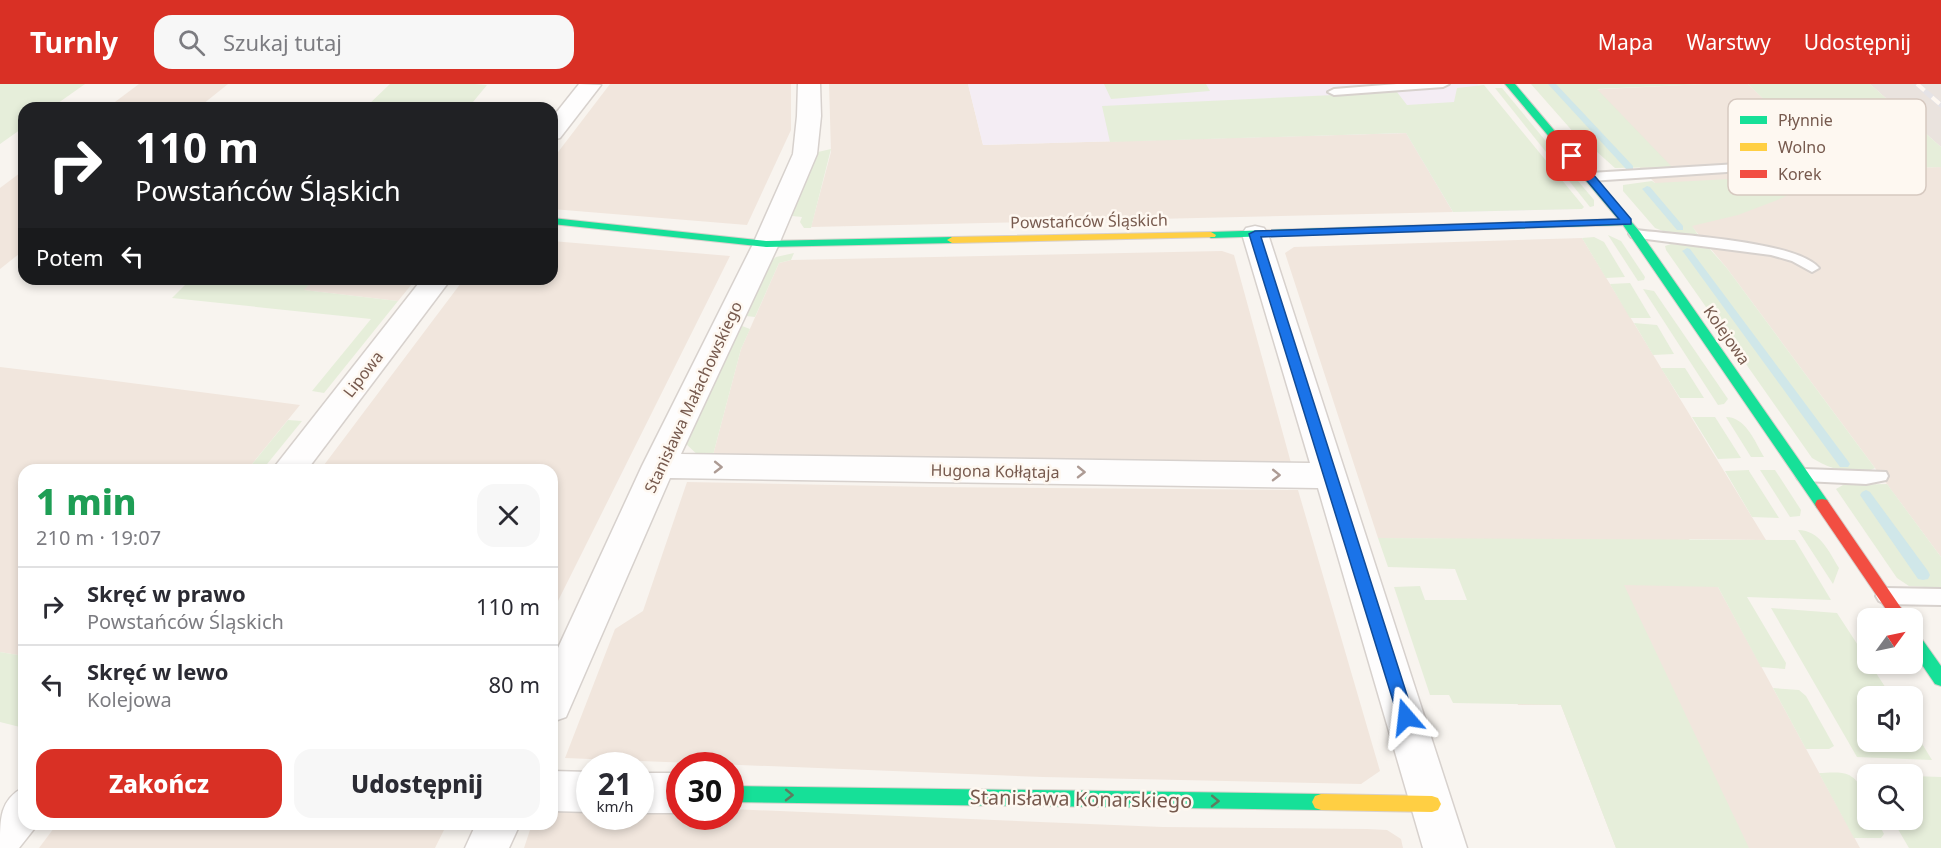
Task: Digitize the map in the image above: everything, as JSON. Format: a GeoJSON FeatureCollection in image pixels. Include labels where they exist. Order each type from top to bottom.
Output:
{"type":"FeatureCollection","features":[{"type":"Feature","properties":{"kind":"street","name":"Stanisława Małachowskiego"},"geometry":{"type":"LineString","coordinates":[[558,691],[659,466],[766,244],[805,154],[809,116],[809,84]]}},
{"type":"Feature","properties":{"kind":"street","name":"Kolejowa"},"geometry":{"type":"LineString","coordinates":[[1510,84],[1636,234],[1804,475],[1893,608]]}},
{"type":"Feature","properties":{"kind":"street"},"geometry":{"type":"LineString","coordinates":[[558,126],[590,86]]}},
{"type":"Feature","properties":{"kind":"street","name":"Powstańców Śląskich"},"geometry":{"type":"LineString","coordinates":[[558,222],[766,244],[1255,234],[1627,222]]}},
{"type":"Feature","properties":{"kind":"street"},"geometry":{"type":"LineString","coordinates":[[1255,234],[1445,848]]}},
{"type":"Feature","properties":{"kind":"street","name":"Lipowa"},"geometry":{"type":"LineString","coordinates":[[293,464],[432,285]]}},
{"type":"Feature","properties":{"kind":"street","name":"Hugona Kołłątaja"},"geometry":{"type":"LineString","coordinates":[[659,466],[1331,476]]}},
{"type":"Feature","properties":{"kind":"street"},"geometry":{"type":"LineString","coordinates":[[1923,653],[1941,679]]}},
{"type":"Feature","properties":{"kind":"street"},"geometry":{"type":"LineString","coordinates":[[558,791],[576,792]]}},
{"type":"Feature","properties":{"kind":"street","name":"Stanisława Konarskiego"},"geometry":{"type":"LineString","coordinates":[[744,794],[1432,804]]}},
{"type":"Feature","properties":{"kind":"street"},"geometry":{"type":"LineString","coordinates":[[0,838],[18,815]]}},
{"type":"Feature","properties":{"kind":"street"},"geometry":{"type":"LineString","coordinates":[[487,848],[495,830]]}},
{"type":"Feature","properties":{"kind":"lane"},"geometry":{"type":"LineString","coordinates":[[1335,92],[1443,84]]}},
{"type":"Feature","properties":{"kind":"lane"},"geometry":{"type":"LineString","coordinates":[[1590,177],[1728,169]]}},
{"type":"Feature","properties":{"kind":"lane"},"geometry":{"type":"LineString","coordinates":[[1636,234],[1772,251],[1797,258],[1812,268]]}},
{"type":"Feature","properties":{"kind":"lane"},"geometry":{"type":"LineString","coordinates":[[1804,475],[1866,478],[1880,476]]}},
{"type":"Feature","properties":{"kind":"lane"},"geometry":{"type":"LineString","coordinates":[[1885,596],[1941,597]]}},
{"type":"Feature","properties":{"kind":"shaded area"},"geometry":{"type":"Polygon","coordinates":[[[139,84],[228,84],[206,102],[115,102],[139,84]]]}},
{"type":"Feature","properties":{"kind":"shaded area"},"geometry":{"type":"Polygon","coordinates":[[[610,84],[791,84],[791,130],[747,225],[558,209],[558,152],[610,84]]]}},
{"type":"Feature","properties":{"kind":"shaded area"},"geometry":{"type":"Polygon","coordinates":[[[829,84],[968,84],[983,145],[1407,133],[1453,212],[811,227],[831,152],[829,84]]]}},
{"type":"Feature","properties":{"kind":"shaded area"},"geometry":{"type":"Polygon","coordinates":[[[968,84],[1477,84],[1582,209],[1453,212],[1406,133],[983,145],[968,84]]]}},
{"type":"Feature","properties":{"kind":"shaded area"},"geometry":{"type":"Polygon","coordinates":[[[1748,84],[1764,99],[1728,99],[1728,195],[1926,195],[1926,167],[1941,167],[1941,557],[1726,267],[1655,183],[1566,91],[1748,84]]]}},
{"type":"Feature","properties":{"kind":"shaded area"},"geometry":{"type":"Polygon","coordinates":[[[1870,84],[1941,84],[1941,147],[1926,134],[1926,99],[1887,99],[1870,84]]]}},
{"type":"Feature","properties":{"kind":"shaded area"},"geometry":{"type":"Polygon","coordinates":[[[18,174],[18,255],[0,269],[0,188],[18,174]]]}},
{"type":"Feature","properties":{"kind":"shaded area"},"geometry":{"type":"Polygon","coordinates":[[[1582,238],[1766,540],[1689,539],[1718,587],[1860,848],[1616,848],[1561,705],[1518,705],[1460,539],[1378,538],[1285,253],[1294,247],[1582,238]]]}},
{"type":"Feature","properties":{"kind":"shaded area"},"geometry":{"type":"Polygon","coordinates":[[[558,242],[730,256],[558,601],[558,464],[325,464],[459,285],[558,285],[558,242]]]}},
{"type":"Feature","properties":{"kind":"shaded area"},"geometry":{"type":"Polygon","coordinates":[[[1222,251],[1234,255],[1291,463],[713,455],[741,349],[779,263],[791,260],[1222,251]]]}},
{"type":"Feature","properties":{"kind":"shaded area"},"geometry":{"type":"Polygon","coordinates":[[[308,285],[411,285],[398,301],[303,290],[308,285]]]}},
{"type":"Feature","properties":{"kind":"shaded area"},"geometry":{"type":"Polygon","coordinates":[[[0,367],[300,405],[252,464],[18,464],[18,655],[0,652],[0,367]]]}},
{"type":"Feature","properties":{"kind":"shaded area"},"geometry":{"type":"Polygon","coordinates":[[[687,482],[929,487],[1298,490],[1380,771],[1361,784],[1043,777],[744,765],[744,752],[666,752],[666,762],[654,762],[654,752],[576,752],[576,758],[565,758],[615,629],[643,611],[687,482]]]}},
{"type":"Feature","properties":{"kind":"shaded area"},"geometry":{"type":"Polygon","coordinates":[[[558,808],[576,808],[576,830],[654,830],[654,808],[666,808],[666,830],[744,830],[744,810],[1163,827],[1387,830],[1401,839],[1403,848],[524,848],[530,830],[558,830],[558,808]]]}},
{"type":"Feature","properties":{"kind":"shaded area"},"geometry":{"type":"Polygon","coordinates":[[[52,830],[444,830],[435,848],[39,848],[52,830]]]}},
{"type":"Feature","properties":{"kind":"green space"},"geometry":{"type":"Polygon","coordinates":[[[0,84],[85,84],[60,102],[18,102],[18,131],[0,144],[0,84]]]}},
{"type":"Feature","properties":{"kind":"green space"},"geometry":{"type":"Polygon","coordinates":[[[390,84],[487,85],[473,102],[371,102],[390,84]]]}},
{"type":"Feature","properties":{"kind":"green space"},"geometry":{"type":"Polygon","coordinates":[[[1104,84],[1206,84],[1210,91],[1111,99],[1104,84]]]}},
{"type":"Feature","properties":{"kind":"green space"},"geometry":{"type":"Polygon","coordinates":[[[1531,84],[1705,84],[1597,89],[1672,167],[1615,168],[1596,151],[1590,151],[1531,84]]]}},
{"type":"Feature","properties":{"kind":"green space"},"geometry":{"type":"Polygon","coordinates":[[[1748,84],[1870,84],[1887,99],[1764,99],[1748,84]]]}},
{"type":"Feature","properties":{"kind":"green space"},"geometry":{"type":"Polygon","coordinates":[[[1484,85],[1584,207],[1582,209],[1453,212],[1406,133],[1110,142],[1102,106],[1397,92],[1407,105],[1454,102],[1457,88],[1484,85]]]}},
{"type":"Feature","properties":{"kind":"green space"},"geometry":{"type":"Polygon","coordinates":[[[1495,88],[1502,88],[1554,151],[1546,152],[1495,88]]]}},
{"type":"Feature","properties":{"kind":"green space"},"geometry":{"type":"Polygon","coordinates":[[[1926,134],[1941,147],[1941,167],[1926,167],[1926,134]]]}},
{"type":"Feature","properties":{"kind":"green space"},"geometry":{"type":"Polygon","coordinates":[[[831,149],[811,228],[804,228],[800,222],[802,217],[792,216],[818,152],[831,149]]]}},
{"type":"Feature","properties":{"kind":"green space"},"geometry":{"type":"Polygon","coordinates":[[[1554,162],[1562,162],[1594,200],[1594,206],[1590,207],[1554,162]]]}},
{"type":"Feature","properties":{"kind":"green space"},"geometry":{"type":"Polygon","coordinates":[[[1728,179],[1728,195],[1788,195],[1738,215],[1692,226],[1701,239],[1671,234],[1655,228],[1623,191],[1623,185],[1652,181],[1655,183],[1728,179]]]}},
{"type":"Feature","properties":{"kind":"green space"},"geometry":{"type":"Polygon","coordinates":[[[1608,235],[1621,241],[1645,277],[1644,280],[1638,281],[1608,235]]]}},
{"type":"Feature","properties":{"kind":"green space"},"geometry":{"type":"Polygon","coordinates":[[[1594,237],[1604,242],[1625,277],[1606,278],[1582,238],[1594,237]]]}},
{"type":"Feature","properties":{"kind":"green space"},"geometry":{"type":"Polygon","coordinates":[[[1671,244],[1708,247],[1726,267],[1875,468],[1860,472],[1843,471],[1812,458],[1666,250],[1665,246],[1671,244]]]}},
{"type":"Feature","properties":{"kind":"green space"},"geometry":{"type":"Polygon","coordinates":[[[794,253],[791,260],[779,263],[755,317],[746,316],[769,263],[776,257],[794,253]]]}},
{"type":"Feature","properties":{"kind":"green space"},"geometry":{"type":"Polygon","coordinates":[[[1630,283],[1651,318],[1630,318],[1610,284],[1630,283]]]}},
{"type":"Feature","properties":{"kind":"green space"},"geometry":{"type":"Polygon","coordinates":[[[185,285],[309,285],[304,290],[398,301],[324,393],[312,391],[371,319],[172,298],[185,285]]]}},
{"type":"Feature","properties":{"kind":"green space"},"geometry":{"type":"Polygon","coordinates":[[[1643,289],[1654,291],[1728,399],[1724,404],[1718,405],[1643,289]]]}},
{"type":"Feature","properties":{"kind":"green space"},"geometry":{"type":"Polygon","coordinates":[[[1634,323],[1657,325],[1674,354],[1653,355],[1634,323]]]}},
{"type":"Feature","properties":{"kind":"green space"},"geometry":{"type":"Polygon","coordinates":[[[742,326],[750,329],[741,349],[713,455],[699,456],[685,443],[686,438],[742,326]]]}},
{"type":"Feature","properties":{"kind":"green space"},"geometry":{"type":"Polygon","coordinates":[[[1661,368],[1685,368],[1704,398],[1680,398],[1661,368]]]}},
{"type":"Feature","properties":{"kind":"green space"},"geometry":{"type":"Polygon","coordinates":[[[1692,417],[1715,417],[1741,458],[1718,459],[1692,417]]]}},
{"type":"Feature","properties":{"kind":"green space"},"geometry":{"type":"Polygon","coordinates":[[[1726,417],[1739,421],[1744,426],[1764,457],[1751,457],[1726,417]]]}},
{"type":"Feature","properties":{"kind":"green space"},"geometry":{"type":"Polygon","coordinates":[[[288,420],[302,421],[267,464],[252,464],[288,420]]]}},
{"type":"Feature","properties":{"kind":"green space"},"geometry":{"type":"Polygon","coordinates":[[[1749,470],[1779,518],[1752,517],[1725,471],[1749,470]]]}},
{"type":"Feature","properties":{"kind":"green space"},"geometry":{"type":"Polygon","coordinates":[[[1760,470],[1775,470],[1801,510],[1800,516],[1790,517],[1760,470]]]}},
{"type":"Feature","properties":{"kind":"green space"},"geometry":{"type":"Polygon","coordinates":[[[1887,484],[1941,557],[1941,588],[1909,586],[1897,578],[1836,489],[1843,485],[1887,484]]]}},
{"type":"Feature","properties":{"kind":"green space"},"geometry":{"type":"Polygon","coordinates":[[[1798,530],[1812,534],[1827,549],[1839,568],[1833,584],[1798,530]]]}},
{"type":"Feature","properties":{"kind":"green space"},"geometry":{"type":"Polygon","coordinates":[[[1378,538],[1795,540],[1831,600],[1747,597],[1786,663],[1785,669],[1761,667],[1718,587],[1624,585],[1749,848],[1616,848],[1561,705],[1453,703],[1449,695],[1430,695],[1394,587],[1420,586],[1425,600],[1467,600],[1455,569],[1388,567],[1378,538]]]}},
{"type":"Feature","properties":{"kind":"green space"},"geometry":{"type":"Polygon","coordinates":[[[1771,608],[1837,613],[1857,644],[1857,674],[1877,674],[1884,686],[1857,686],[1857,752],[1923,752],[1923,745],[1932,760],[1857,757],[1771,608]]]}},
{"type":"Feature","properties":{"kind":"green space"},"geometry":{"type":"Polygon","coordinates":[[[0,652],[18,655],[18,726],[0,722],[0,652]]]}},
{"type":"Feature","properties":{"kind":"green space"},"geometry":{"type":"Polygon","coordinates":[[[1773,688],[1799,690],[1806,696],[1834,746],[1829,749],[1806,749],[1773,688]]]}},
{"type":"Feature","properties":{"kind":"green space"},"geometry":{"type":"Polygon","coordinates":[[[1819,773],[1842,773],[1854,779],[1857,782],[1857,830],[1882,830],[1884,834],[1881,838],[1854,838],[1819,773]]]}},
{"type":"Feature","properties":{"kind":"green space"},"geometry":{"type":"Polygon","coordinates":[[[1923,776],[1941,777],[1941,848],[1909,848],[1898,830],[1923,830],[1923,776]]]}},
{"type":"Feature","properties":{"kind":"waterway"},"geometry":{"type":"LineString","coordinates":[[1552,84],[1630,168]]}},
{"type":"Feature","properties":{"kind":"waterway"},"geometry":{"type":"LineString","coordinates":[[1647,189],[1680,228]]}},
{"type":"Feature","properties":{"kind":"waterway"},"geometry":{"type":"LineString","coordinates":[[1687,251],[1844,464]]}},
{"type":"Feature","properties":{"kind":"waterway"},"geometry":{"type":"LineString","coordinates":[[1866,495],[1923,575]]}},
{"type":"Feature","properties":{"kind":"railway"},"geometry":{"type":"LineString","coordinates":[[1917,84],[1941,105]]}},
{"type":"Feature","properties":{"kind":"traffic: fast"},"geometry":{"type":"LineString","coordinates":[[1510,84],[1636,234],[1822,504]]}},
{"type":"Feature","properties":{"kind":"traffic: fast"},"geometry":{"type":"LineString","coordinates":[[558,222],[766,244],[952,240]]}},
{"type":"Feature","properties":{"kind":"traffic: fast"},"geometry":{"type":"LineString","coordinates":[[1211,235],[1627,222]]}},
{"type":"Feature","properties":{"kind":"traffic: fast"},"geometry":{"type":"LineString","coordinates":[[1923,653],[1941,679]]}},
{"type":"Feature","properties":{"kind":"traffic: fast"},"geometry":{"type":"LineString","coordinates":[[744,794],[1321,802]]}},
{"type":"Feature","properties":{"kind":"traffic: slow"},"geometry":{"type":"LineString","coordinates":[[952,240],[1211,235]]}},
{"type":"Feature","properties":{"kind":"traffic: slow"},"geometry":{"type":"LineString","coordinates":[[1321,802],[1432,804]]}},
{"type":"Feature","properties":{"kind":"traffic: jam"},"geometry":{"type":"LineString","coordinates":[[1822,504],[1893,608]]}},
{"type":"Feature","properties":{"kind":"route"},"geometry":{"type":"LineString","coordinates":[[1406,717],[1255,234],[1627,222],[1572,156]]}}]}
